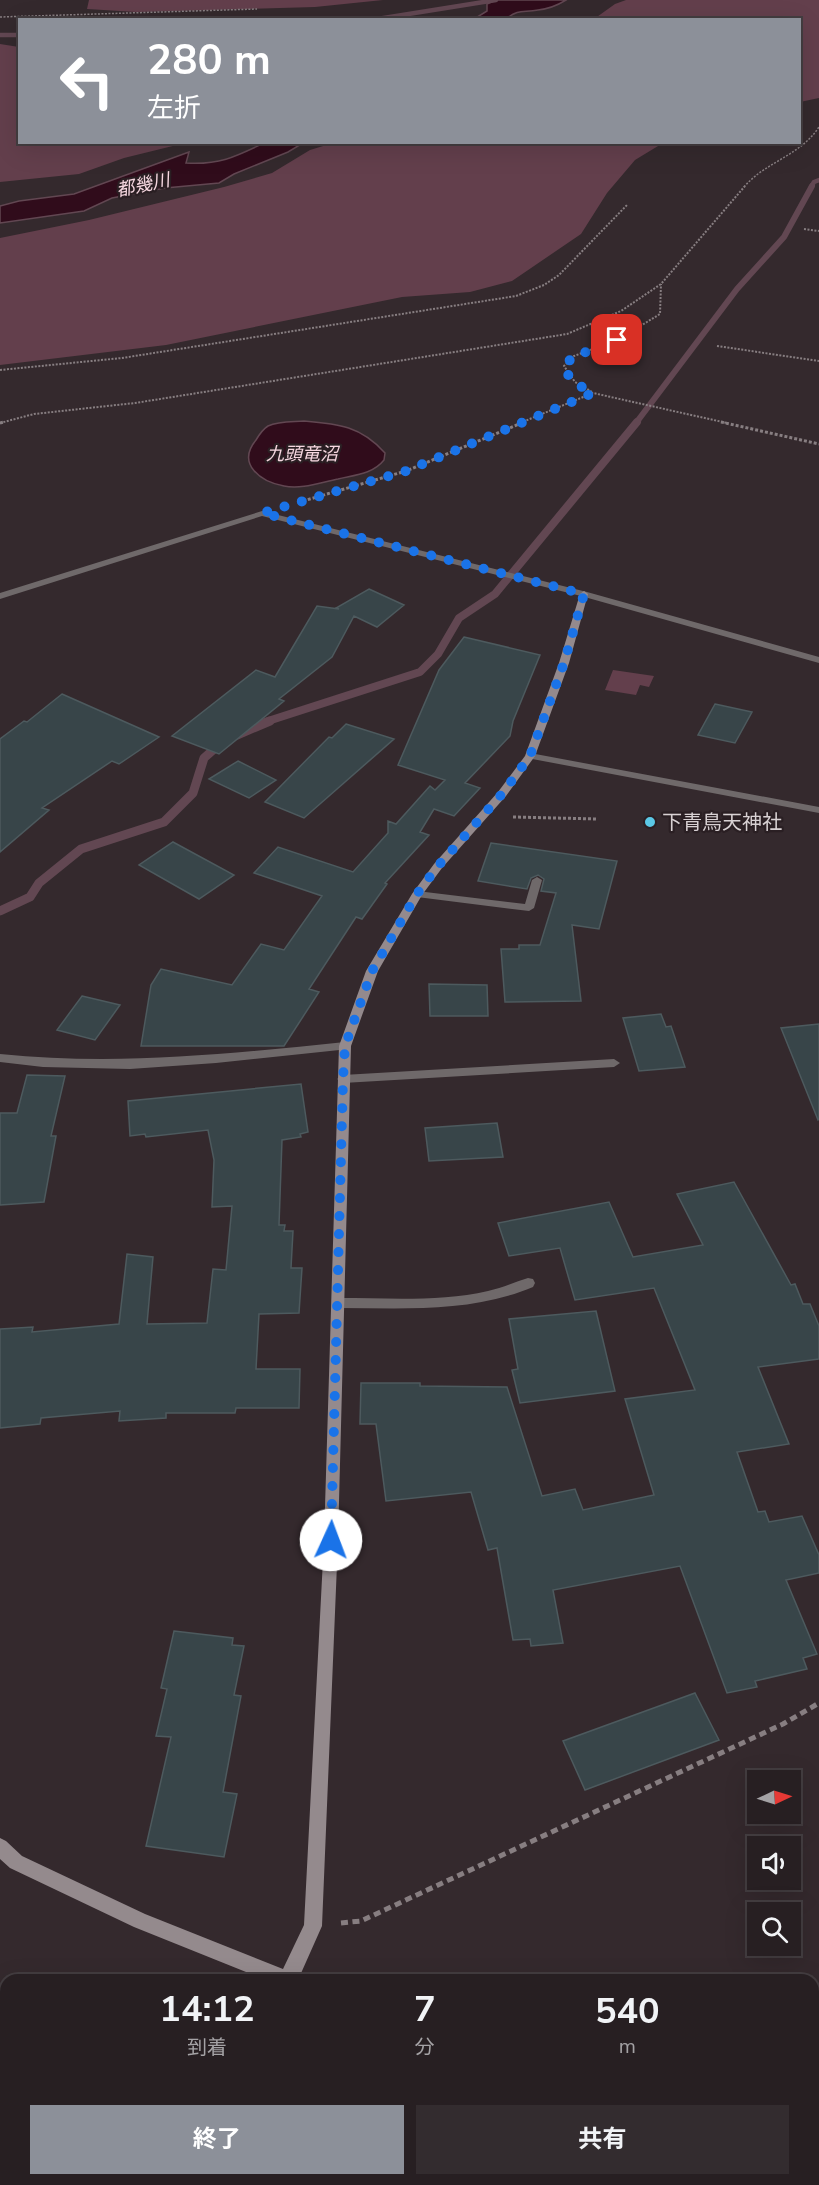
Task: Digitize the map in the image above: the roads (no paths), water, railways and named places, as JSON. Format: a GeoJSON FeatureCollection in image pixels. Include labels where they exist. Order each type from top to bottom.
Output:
{"type":"FeatureCollection","features":[{"type":"Feature","properties":{"kind":"street"},"geometry":{"type":"LineString","coordinates":[[0,596],[262,513],[584,594],[819,660]]}},
{"type":"Feature","properties":{"kind":"street"},"geometry":{"type":"LineString","coordinates":[[292,1974],[313,1926],[331,1540],[345,1046],[372,971],[417,894],[530,756],[564,663],[584,594]]}},
{"type":"Feature","properties":{"kind":"street"},"geometry":{"type":"LineString","coordinates":[[530,756],[819,810]]}},
{"type":"Feature","properties":{"kind":"street"},"geometry":{"type":"LineString","coordinates":[[417,894],[529,908],[537,880]]}},
{"type":"Feature","properties":{"kind":"street"},"geometry":{"type":"LineString","coordinates":[[0,1058],[98,1066],[198,1062],[345,1046]]}},
{"type":"Feature","properties":{"kind":"street"},"geometry":{"type":"LineString","coordinates":[[343,1079],[614,1063]]}},
{"type":"Feature","properties":{"kind":"street"},"geometry":{"type":"LineString","coordinates":[[339,1303],[465,1300],[510,1292],[528,1283]]}},
{"type":"Feature","properties":{"kind":"street"},"geometry":{"type":"LineString","coordinates":[[0,1847],[16,1862],[140,1922],[274,1974]]}},
{"type":"Feature","properties":{"kind":"water"},"geometry":{"type":"Polygon","coordinates":[[[496,0],[566,0],[545,9],[518,12],[508,18],[476,18],[487,11],[487,4],[496,0]]]}},
{"type":"Feature","properties":{"kind":"water"},"geometry":{"type":"Polygon","coordinates":[[[262,144],[301,144],[219,183],[165,188],[112,198],[84,211],[0,223],[0,206],[19,201],[74,194],[189,152],[186,163],[208,163],[235,156],[262,144]]]}},
{"type":"Feature","properties":{"kind":"water","name":"九頭竜沼"},"geometry":{"type":"Polygon","coordinates":[[[304,421],[339,425],[358,432],[385,453],[384,460],[380,465],[363,473],[304,486],[291,487],[275,484],[260,476],[250,464],[249,457],[261,432],[272,424],[304,421]]]}},
{"type":"Feature","properties":{"kind":"waterway","name":"都幾川"},"geometry":{"type":"LineString","coordinates":[[384,18],[496,0]]}},
{"type":"Feature","properties":{"kind":"waterway","name":"都幾川"},"geometry":{"type":"LineString","coordinates":[[0,35],[18,35]]}},
{"type":"Feature","properties":{"kind":"waterway"},"geometry":{"type":"LineString","coordinates":[[811,187],[819,180]]}},
{"type":"Feature","properties":{"kind":"waterway"},"geometry":{"type":"LineString","coordinates":[[636,423],[737,289],[784,237],[812,186]]}},
{"type":"Feature","properties":{"kind":"waterway"},"geometry":{"type":"LineString","coordinates":[[265,722],[420,672],[438,654],[459,618],[495,594],[637,422]]}},
{"type":"Feature","properties":{"kind":"waterway"},"geometry":{"type":"LineString","coordinates":[[237,735],[270,721]]}},
{"type":"Feature","properties":{"kind":"waterway"},"geometry":{"type":"LineString","coordinates":[[0,911],[30,897],[39,883],[81,849],[164,822],[193,793],[204,758],[221,743]]}},
{"type":"Feature","properties":{"kind":"place","name":"下青鳥天神社"},"geometry":{"type":"Point","coordinates":[650,822]}}]}
